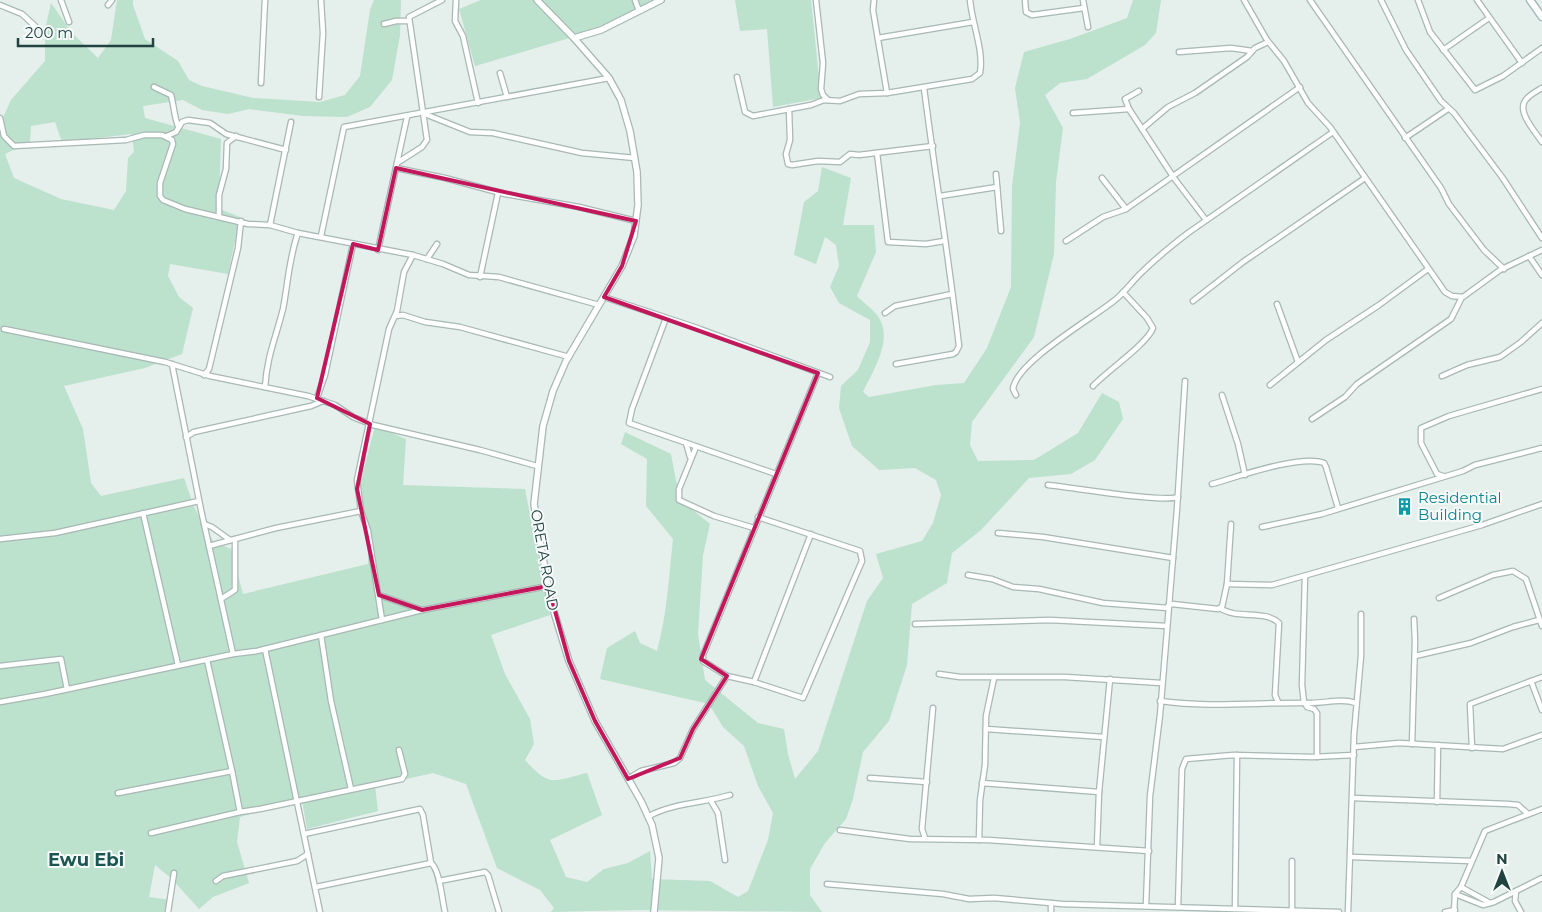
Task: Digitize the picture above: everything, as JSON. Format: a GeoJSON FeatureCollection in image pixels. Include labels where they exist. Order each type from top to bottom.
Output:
{"type":"FeatureCollection","features":[{"type":"Feature","properties":{"kind":"main road"},"geometry":{"type":"LineString","coordinates":[[1530,0],[1542,17]]}},
{"type":"Feature","properties":{"kind":"street"},"geometry":{"type":"LineString","coordinates":[[61,0],[69,22]]}},
{"type":"Feature","properties":{"kind":"street"},"geometry":{"type":"LineString","coordinates":[[108,5],[112,0]]}},
{"type":"Feature","properties":{"kind":"street"},"geometry":{"type":"LineString","coordinates":[[261,83],[265,0]]}},
{"type":"Feature","properties":{"kind":"street"},"geometry":{"type":"LineString","coordinates":[[319,97],[323,33],[321,0]]}},
{"type":"Feature","properties":{"kind":"street"},"geometry":{"type":"LineString","coordinates":[[397,163],[422,147],[427,140],[408,21],[411,15],[442,0]]}},
{"type":"Feature","properties":{"kind":"street"},"geometry":{"type":"LineString","coordinates":[[456,0],[455,21],[462,36],[478,102]]}},
{"type":"Feature","properties":{"kind":"street","name":"ORETA ROAD"},"geometry":{"type":"LineString","coordinates":[[537,0],[609,78],[621,100],[630,130],[635,158],[638,205],[634,236],[622,266],[569,357],[554,391],[543,426],[534,504],[548,586],[569,661],[595,722],[649,816],[657,843],[658,858],[654,912]]}},
{"type":"Feature","properties":{"kind":"street"},"geometry":{"type":"LineString","coordinates":[[635,0],[639,11]]}},
{"type":"Feature","properties":{"kind":"street"},"geometry":{"type":"LineString","coordinates":[[574,38],[601,30],[661,0]]}},
{"type":"Feature","properties":{"kind":"street"},"geometry":{"type":"LineString","coordinates":[[816,0],[823,67],[821,89],[822,95],[828,100]]}},
{"type":"Feature","properties":{"kind":"street"},"geometry":{"type":"LineString","coordinates":[[874,0],[873,10],[887,93]]}},
{"type":"Feature","properties":{"kind":"street"},"geometry":{"type":"LineString","coordinates":[[737,77],[744,109],[747,114],[762,115],[828,100],[840,101],[860,94],[887,93],[967,80],[980,73],[979,45],[970,0]]}},
{"type":"Feature","properties":{"kind":"street"},"geometry":{"type":"LineString","coordinates":[[1025,0],[1026,12],[1032,15],[1084,8]]}},
{"type":"Feature","properties":{"kind":"street"},"geometry":{"type":"LineString","coordinates":[[1083,0],[1088,27]]}},
{"type":"Feature","properties":{"kind":"street"},"geometry":{"type":"LineString","coordinates":[[1244,0],[1268,42],[1300,86],[1308,103],[1333,132],[1428,269],[1445,292],[1452,296],[1462,297]]}},
{"type":"Feature","properties":{"kind":"street"},"geometry":{"type":"LineString","coordinates":[[1310,0],[1441,188],[1449,204],[1484,250],[1504,269]]}},
{"type":"Feature","properties":{"kind":"street"},"geometry":{"type":"LineString","coordinates":[[1381,0],[1406,50],[1448,109],[1454,113],[1482,154],[1502,177],[1542,238]]}},
{"type":"Feature","properties":{"kind":"street"},"geometry":{"type":"LineString","coordinates":[[1418,0],[1426,26],[1475,90],[1491,84],[1542,48]]}},
{"type":"Feature","properties":{"kind":"street"},"geometry":{"type":"LineString","coordinates":[[1477,0],[1522,63]]}},
{"type":"Feature","properties":{"kind":"street"},"geometry":{"type":"LineString","coordinates":[[0,5],[22,14],[34,26]]}},
{"type":"Feature","properties":{"kind":"street"},"geometry":{"type":"LineString","coordinates":[[1443,50],[1489,18]]}},
{"type":"Feature","properties":{"kind":"street"},"geometry":{"type":"LineString","coordinates":[[384,24],[408,21]]}},
{"type":"Feature","properties":{"kind":"street"},"geometry":{"type":"LineString","coordinates":[[878,38],[973,22]]}},
{"type":"Feature","properties":{"kind":"street"},"geometry":{"type":"LineString","coordinates":[[1142,129],[1168,107],[1214,81],[1247,57],[1252,51],[1268,42]]}},
{"type":"Feature","properties":{"kind":"street"},"geometry":{"type":"LineString","coordinates":[[1179,52],[1231,48],[1252,51]]}},
{"type":"Feature","properties":{"kind":"street"},"geometry":{"type":"LineString","coordinates":[[500,73],[507,97]]}},
{"type":"Feature","properties":{"kind":"street"},"geometry":{"type":"LineString","coordinates":[[321,236],[344,127],[407,117],[609,78]]}},
{"type":"Feature","properties":{"kind":"street"},"geometry":{"type":"LineString","coordinates":[[154,86],[171,95],[172,108],[176,113],[178,126]]}},
{"type":"Feature","properties":{"kind":"street"},"geometry":{"type":"LineString","coordinates":[[1066,241],[1095,222],[1126,209],[1300,86]]}},
{"type":"Feature","properties":{"kind":"street"},"geometry":{"type":"LineString","coordinates":[[896,364],[956,352],[959,346],[944,241],[934,146],[924,88]]}},
{"type":"Feature","properties":{"kind":"street"},"geometry":{"type":"LineString","coordinates":[[1542,88],[1528,98],[1524,102],[1523,107],[1527,118],[1542,142]]}},
{"type":"Feature","properties":{"kind":"street"},"geometry":{"type":"LineString","coordinates":[[1139,91],[1125,98],[1129,109],[1172,177],[1206,220]]}},
{"type":"Feature","properties":{"kind":"street"},"geometry":{"type":"LineString","coordinates":[[789,109],[790,140],[786,154],[788,164],[840,162],[850,154],[859,155],[934,146]]}},
{"type":"Feature","properties":{"kind":"street"},"geometry":{"type":"LineString","coordinates":[[1073,113],[1129,109]]}},
{"type":"Feature","properties":{"kind":"street"},"geometry":{"type":"LineString","coordinates":[[1405,138],[1448,109]]}},
{"type":"Feature","properties":{"kind":"street"},"geometry":{"type":"LineString","coordinates":[[423,114],[470,132],[493,133],[582,153],[635,158]]}},
{"type":"Feature","properties":{"kind":"street"},"geometry":{"type":"LineString","coordinates":[[378,250],[407,117]]}},
{"type":"Feature","properties":{"kind":"street"},"geometry":{"type":"LineString","coordinates":[[0,118],[4,136],[14,146],[126,140],[144,135],[167,136],[176,132],[178,126],[184,120],[207,122],[226,134],[236,135],[286,150]]}},
{"type":"Feature","properties":{"kind":"street"},"geometry":{"type":"LineString","coordinates":[[270,225],[291,122]]}},
{"type":"Feature","properties":{"kind":"street"},"geometry":{"type":"LineString","coordinates":[[1016,395],[1013,389],[1014,383],[1035,359],[1055,342],[1086,322],[1122,292],[1165,251],[1206,220],[1333,132]]}},
{"type":"Feature","properties":{"kind":"street"},"geometry":{"type":"LineString","coordinates":[[219,216],[219,195],[226,174],[227,143],[236,135]]}},
{"type":"Feature","properties":{"kind":"street"},"geometry":{"type":"LineString","coordinates":[[167,136],[172,140],[173,144],[160,183],[161,199],[185,209],[243,223],[270,225],[378,250],[413,255],[480,277],[499,277],[599,305]]}},
{"type":"Feature","properties":{"kind":"street"},"geometry":{"type":"LineString","coordinates":[[877,153],[888,242],[926,244],[944,241]]}},
{"type":"Feature","properties":{"kind":"street"},"geometry":{"type":"LineString","coordinates":[[396,168],[444,178],[498,193],[579,207],[636,221]]}},
{"type":"Feature","properties":{"kind":"street"},"geometry":{"type":"LineString","coordinates":[[996,174],[1001,231]]}},
{"type":"Feature","properties":{"kind":"street"},"geometry":{"type":"LineString","coordinates":[[1102,178],[1126,209]]}},
{"type":"Feature","properties":{"kind":"street"},"geometry":{"type":"LineString","coordinates":[[1193,301],[1243,262],[1366,178]]}},
{"type":"Feature","properties":{"kind":"street"},"geometry":{"type":"LineString","coordinates":[[940,196],[997,187]]}},
{"type":"Feature","properties":{"kind":"street"},"geometry":{"type":"LineString","coordinates":[[480,277],[498,193]]}},
{"type":"Feature","properties":{"kind":"street"},"geometry":{"type":"LineString","coordinates":[[210,376],[209,369],[243,223]]}},
{"type":"Feature","properties":{"kind":"street"},"geometry":{"type":"LineString","coordinates":[[265,387],[268,354],[280,318],[290,261],[298,233]]}},
{"type":"Feature","properties":{"kind":"street"},"geometry":{"type":"LineString","coordinates":[[317,398],[325,375],[353,244]]}},
{"type":"Feature","properties":{"kind":"street"},"geometry":{"type":"LineString","coordinates":[[427,259],[437,244]]}},
{"type":"Feature","properties":{"kind":"street"},"geometry":{"type":"LineString","coordinates":[[1312,419],[1345,397],[1357,384],[1451,319],[1462,297],[1497,273],[1542,250]]}},
{"type":"Feature","properties":{"kind":"street"},"geometry":{"type":"LineString","coordinates":[[382,620],[368,531],[361,512],[357,480],[389,329],[396,316],[404,272],[413,255]]}},
{"type":"Feature","properties":{"kind":"street"},"geometry":{"type":"LineString","coordinates":[[1531,256],[1542,275]]}},
{"type":"Feature","properties":{"kind":"street"},"geometry":{"type":"LineString","coordinates":[[1497,273],[1498,264]]}},
{"type":"Feature","properties":{"kind":"street"},"geometry":{"type":"LineString","coordinates":[[1270,385],[1336,332],[1380,305],[1428,269]]}},
{"type":"Feature","properties":{"kind":"street"},"geometry":{"type":"LineString","coordinates":[[1092,386],[1107,371],[1149,338],[1153,328],[1147,318],[1122,292]]}},
{"type":"Feature","properties":{"kind":"street"},"geometry":{"type":"LineString","coordinates":[[885,313],[890,308],[904,304],[952,294]]}},
{"type":"Feature","properties":{"kind":"street"},"geometry":{"type":"LineString","coordinates":[[604,297],[830,377]]}},
{"type":"Feature","properties":{"kind":"street"},"geometry":{"type":"LineString","coordinates":[[1277,304],[1298,362]]}},
{"type":"Feature","properties":{"kind":"street"},"geometry":{"type":"LineString","coordinates":[[396,316],[403,315],[425,322],[460,327],[569,357]]}},
{"type":"Feature","properties":{"kind":"street"},"geometry":{"type":"LineString","coordinates":[[666,318],[629,420],[633,426],[776,474]]}},
{"type":"Feature","properties":{"kind":"street"},"geometry":{"type":"LineString","coordinates":[[1442,376],[1474,362],[1500,357],[1521,342],[1542,322]]}},
{"type":"Feature","properties":{"kind":"street"},"geometry":{"type":"LineString","coordinates":[[4,329],[172,364],[204,375],[317,398],[370,424],[480,450],[537,466]]}},
{"type":"Feature","properties":{"kind":"street"},"geometry":{"type":"LineString","coordinates":[[172,364],[199,501],[233,654]]}},
{"type":"Feature","properties":{"kind":"street"},"geometry":{"type":"LineString","coordinates":[[204,375],[209,369]]}},
{"type":"Feature","properties":{"kind":"street"},"geometry":{"type":"LineString","coordinates":[[758,517],[860,551],[862,561],[805,697],[799,698],[754,682],[727,676],[707,665],[703,661],[703,655],[758,517],[818,373]]}},
{"type":"Feature","properties":{"kind":"street"},"geometry":{"type":"LineString","coordinates":[[1146,906],[1150,796],[1178,504],[1180,445],[1185,409],[1185,380]]}},
{"type":"Feature","properties":{"kind":"street"},"geometry":{"type":"LineString","coordinates":[[1444,477],[1437,474],[1421,443],[1421,428],[1449,416],[1542,389]]}},
{"type":"Feature","properties":{"kind":"street"},"geometry":{"type":"LineString","coordinates":[[1222,395],[1238,444],[1244,475]]}},
{"type":"Feature","properties":{"kind":"street"},"geometry":{"type":"LineString","coordinates":[[186,436],[194,432],[311,406],[323,401]]}},
{"type":"Feature","properties":{"kind":"street"},"geometry":{"type":"LineString","coordinates":[[686,444],[690,457]]}},
{"type":"Feature","properties":{"kind":"street"},"geometry":{"type":"LineString","coordinates":[[696,447],[690,457],[678,493],[679,500],[714,516],[754,528]]}},
{"type":"Feature","properties":{"kind":"street"},"geometry":{"type":"LineString","coordinates":[[1262,527],[1338,508],[1435,480],[1475,465],[1542,448]]}},
{"type":"Feature","properties":{"kind":"street"},"geometry":{"type":"LineString","coordinates":[[1212,484],[1302,461],[1320,462],[1326,466],[1338,508]]}},
{"type":"Feature","properties":{"kind":"street"},"geometry":{"type":"LineString","coordinates":[[1435,480],[1437,474]]}},
{"type":"Feature","properties":{"kind":"street"},"geometry":{"type":"LineString","coordinates":[[1048,484],[1172,500],[1178,504]]}},
{"type":"Feature","properties":{"kind":"street"},"geometry":{"type":"LineString","coordinates":[[1172,500],[1178,497]]}},
{"type":"Feature","properties":{"kind":"street"},"geometry":{"type":"LineString","coordinates":[[0,539],[55,532],[199,501]]}},
{"type":"Feature","properties":{"kind":"street"},"geometry":{"type":"LineString","coordinates":[[1227,584],[1267,586],[1482,525],[1542,504]]}},
{"type":"Feature","properties":{"kind":"street"},"geometry":{"type":"LineString","coordinates":[[209,546],[233,539],[361,512]]}},
{"type":"Feature","properties":{"kind":"street"},"geometry":{"type":"LineString","coordinates":[[143,513],[178,665]]}},
{"type":"Feature","properties":{"kind":"street"},"geometry":{"type":"LineString","coordinates":[[204,524],[233,539]]}},
{"type":"Feature","properties":{"kind":"street"},"geometry":{"type":"LineString","coordinates":[[1220,608],[1224,604],[1227,584],[1231,524]]}},
{"type":"Feature","properties":{"kind":"street"},"geometry":{"type":"LineString","coordinates":[[998,533],[1043,537],[1082,545],[1172,558]]}},
{"type":"Feature","properties":{"kind":"street"},"geometry":{"type":"LineString","coordinates":[[754,682],[811,534]]}},
{"type":"Feature","properties":{"kind":"street"},"geometry":{"type":"LineString","coordinates":[[221,599],[235,590],[233,539]]}},
{"type":"Feature","properties":{"kind":"street"},"geometry":{"type":"LineString","coordinates":[[1439,598],[1494,575],[1513,571],[1526,579],[1542,626]]}},
{"type":"Feature","properties":{"kind":"street"},"geometry":{"type":"LineString","coordinates":[[968,575],[992,579],[1013,587],[1039,589],[1088,600],[1146,608],[1169,605],[1220,608],[1229,613],[1269,617],[1279,624],[1275,695],[1278,702]]}},
{"type":"Feature","properties":{"kind":"street"},"geometry":{"type":"LineString","coordinates":[[1305,576],[1302,685],[1307,707],[1317,713],[1316,757]]}},
{"type":"Feature","properties":{"kind":"street"},"geometry":{"type":"LineString","coordinates":[[0,702],[265,649],[422,610],[548,586]]}},
{"type":"Feature","properties":{"kind":"street"},"geometry":{"type":"LineString","coordinates":[[379,596],[422,610]]}},
{"type":"Feature","properties":{"kind":"street"},"geometry":{"type":"LineString","coordinates":[[408,604],[410,613]]}},
{"type":"Feature","properties":{"kind":"street"},"geometry":{"type":"LineString","coordinates":[[1348,912],[1352,858],[1354,747],[1361,614]]}},
{"type":"Feature","properties":{"kind":"street"},"geometry":{"type":"LineString","coordinates":[[1412,744],[1415,656],[1414,619]]}},
{"type":"Feature","properties":{"kind":"street"},"geometry":{"type":"LineString","coordinates":[[915,624],[1050,620],[1167,626]]}},
{"type":"Feature","properties":{"kind":"street"},"geometry":{"type":"LineString","coordinates":[[1415,656],[1422,652],[1437,652],[1471,643],[1513,627],[1540,620]]}},
{"type":"Feature","properties":{"kind":"street"},"geometry":{"type":"LineString","coordinates":[[321,634],[331,701],[351,789]]}},
{"type":"Feature","properties":{"kind":"street"},"geometry":{"type":"LineString","coordinates":[[1415,647],[1422,652]]}},
{"type":"Feature","properties":{"kind":"street"},"geometry":{"type":"LineString","coordinates":[[265,649],[296,801],[316,887],[319,912]]}},
{"type":"Feature","properties":{"kind":"street"},"geometry":{"type":"LineString","coordinates":[[0,666],[61,659],[67,689]]}},
{"type":"Feature","properties":{"kind":"street"},"geometry":{"type":"LineString","coordinates":[[207,660],[240,812]]}},
{"type":"Feature","properties":{"kind":"street"},"geometry":{"type":"LineString","coordinates":[[940,674],[960,677],[1110,679],[1161,683]]}},
{"type":"Feature","properties":{"kind":"street"},"geometry":{"type":"LineString","coordinates":[[628,779],[641,771],[674,763],[680,758],[693,729],[727,676]]}},
{"type":"Feature","properties":{"kind":"street"},"geometry":{"type":"LineString","coordinates":[[1472,748],[1470,704],[1542,677]]}},
{"type":"Feature","properties":{"kind":"street"},"geometry":{"type":"LineString","coordinates":[[979,840],[986,710],[994,678]]}},
{"type":"Feature","properties":{"kind":"street"},"geometry":{"type":"LineString","coordinates":[[1097,847],[1099,792],[1110,679]]}},
{"type":"Feature","properties":{"kind":"street"},"geometry":{"type":"LineString","coordinates":[[1531,681],[1542,710]]}},
{"type":"Feature","properties":{"kind":"street"},"geometry":{"type":"LineString","coordinates":[[1160,701],[1220,705],[1278,702],[1305,703],[1340,700],[1356,703]]}},
{"type":"Feature","properties":{"kind":"street"},"geometry":{"type":"LineString","coordinates":[[925,838],[922,830],[933,708]]}},
{"type":"Feature","properties":{"kind":"street"},"geometry":{"type":"LineString","coordinates":[[986,729],[1104,737]]}},
{"type":"Feature","properties":{"kind":"street"},"geometry":{"type":"LineString","coordinates":[[1354,747],[1376,744],[1412,744],[1503,749],[1542,736]]}},
{"type":"Feature","properties":{"kind":"street"},"geometry":{"type":"LineString","coordinates":[[1437,802],[1438,745]]}},
{"type":"Feature","properties":{"kind":"street"},"geometry":{"type":"LineString","coordinates":[[151,833],[240,812],[404,778],[399,750]]}},
{"type":"Feature","properties":{"kind":"street"},"geometry":{"type":"LineString","coordinates":[[1235,909],[1237,755]]}},
{"type":"Feature","properties":{"kind":"street"},"geometry":{"type":"LineString","coordinates":[[1178,907],[1182,769],[1184,761],[1190,758],[1237,755],[1316,757],[1354,755]]}},
{"type":"Feature","properties":{"kind":"street"},"geometry":{"type":"LineString","coordinates":[[118,792],[232,771]]}},
{"type":"Feature","properties":{"kind":"street"},"geometry":{"type":"LineString","coordinates":[[870,778],[927,782]]}},
{"type":"Feature","properties":{"kind":"street"},"geometry":{"type":"LineString","coordinates":[[982,783],[1099,792]]}},
{"type":"Feature","properties":{"kind":"street"},"geometry":{"type":"LineString","coordinates":[[649,816],[662,810],[711,801],[730,795]]}},
{"type":"Feature","properties":{"kind":"street"},"geometry":{"type":"LineString","coordinates":[[1353,798],[1508,804],[1518,806],[1528,814]]}},
{"type":"Feature","properties":{"kind":"street"},"geometry":{"type":"LineString","coordinates":[[711,801],[718,813],[725,860]]}},
{"type":"Feature","properties":{"kind":"street"},"geometry":{"type":"LineString","coordinates":[[304,834],[420,808],[445,912]]}},
{"type":"Feature","properties":{"kind":"street"},"geometry":{"type":"LineString","coordinates":[[1445,912],[1454,911],[1454,894],[1461,887],[1485,832],[1542,809]]}},
{"type":"Feature","properties":{"kind":"street"},"geometry":{"type":"LineString","coordinates":[[840,830],[910,838],[979,840],[1149,851]]}},
{"type":"Feature","properties":{"kind":"street"},"geometry":{"type":"LineString","coordinates":[[216,881],[223,876],[297,861],[308,854]]}},
{"type":"Feature","properties":{"kind":"street"},"geometry":{"type":"LineString","coordinates":[[1352,858],[1471,861]]}},
{"type":"Feature","properties":{"kind":"street"},"geometry":{"type":"LineString","coordinates":[[1292,861],[1292,910]]}},
{"type":"Feature","properties":{"kind":"street"},"geometry":{"type":"LineString","coordinates":[[316,887],[432,863]]}},
{"type":"Feature","properties":{"kind":"street"},"geometry":{"type":"LineString","coordinates":[[436,871],[450,877]]}},
{"type":"Feature","properties":{"kind":"street"},"geometry":{"type":"LineString","coordinates":[[439,881],[450,877],[485,872],[488,875],[499,912]]}},
{"type":"Feature","properties":{"kind":"street"},"geometry":{"type":"LineString","coordinates":[[168,912],[174,873]]}},
{"type":"Feature","properties":{"kind":"street"},"geometry":{"type":"LineString","coordinates":[[1454,894],[1479,905],[1490,903],[1542,878]]}},
{"type":"Feature","properties":{"kind":"street"},"geometry":{"type":"LineString","coordinates":[[827,884],[943,894],[969,899],[1146,906],[1163,909],[1178,907],[1219,910],[1339,912]]}},
{"type":"Feature","properties":{"kind":"street"},"geometry":{"type":"LineString","coordinates":[[1461,887],[1490,903]]}},
{"type":"Feature","properties":{"kind":"street"},"geometry":{"type":"LineString","coordinates":[[1515,901],[1516,891]]}},
{"type":"Feature","properties":{"kind":"street"},"geometry":{"type":"LineString","coordinates":[[1506,896],[1515,901],[1521,912]]}},
{"type":"Feature","properties":{"kind":"street"},"geometry":{"type":"LineString","coordinates":[[1051,903],[1051,912]]}},
{"type":"Feature","properties":{"kind":"highlighted area"},"geometry":{"type":"Polygon","coordinates":[[[396,168],[636,221],[622,266],[604,297],[818,373],[701,659],[727,676],[693,729],[680,758],[628,779],[595,721],[569,661],[548,586],[422,610],[379,595],[357,489],[370,424],[317,398],[353,244],[378,250],[396,168]]]}},
{"type":"Feature","properties":{"kind":"green space"},"geometry":{"type":"Polygon","coordinates":[[[117,0],[133,0],[145,39],[178,61],[189,80],[202,86],[253,98],[320,102],[345,95],[360,76],[370,10],[374,0],[401,0],[400,35],[392,80],[370,107],[347,117],[304,116],[249,109],[228,114],[202,110],[183,100],[143,106],[145,118],[221,139],[219,202],[222,210],[240,217],[228,274],[170,264],[168,276],[179,297],[193,308],[182,354],[145,368],[64,386],[83,429],[91,483],[101,496],[184,478],[194,507],[213,541],[231,549],[243,594],[368,564],[369,532],[359,487],[375,426],[406,439],[403,485],[525,489],[550,615],[491,635],[505,674],[530,719],[534,744],[525,760],[533,769],[547,779],[559,780],[587,773],[602,815],[550,840],[566,877],[587,882],[604,869],[628,863],[650,851],[652,879],[710,881],[738,897],[748,891],[768,840],[773,813],[758,786],[744,746],[723,727],[709,704],[600,679],[607,648],[635,631],[640,643],[657,651],[669,581],[673,539],[646,506],[647,459],[621,444],[625,432],[671,454],[676,481],[684,503],[710,524],[703,555],[698,634],[705,680],[758,723],[784,729],[795,779],[818,751],[867,601],[883,578],[876,554],[922,541],[933,523],[941,495],[936,480],[915,468],[879,470],[852,446],[839,408],[841,386],[858,370],[870,342],[870,320],[839,303],[830,287],[839,266],[836,245],[825,237],[816,264],[794,255],[804,202],[818,191],[822,167],[851,178],[843,225],[874,225],[876,252],[857,296],[879,318],[884,336],[880,355],[863,392],[869,397],[936,385],[964,383],[987,348],[1011,287],[1012,186],[1020,123],[1015,88],[1024,52],[1070,39],[1127,18],[1133,0],[1161,0],[1156,33],[1145,45],[1087,79],[1060,83],[1045,95],[1063,128],[1056,182],[1054,254],[1034,337],[972,422],[970,445],[978,461],[1034,460],[1078,433],[1102,393],[1119,402],[1123,419],[1095,460],[1071,474],[1029,478],[981,530],[952,553],[947,583],[912,604],[907,665],[889,721],[863,752],[853,799],[846,819],[825,843],[810,869],[810,895],[822,912],[634,910],[551,912],[554,908],[540,890],[497,868],[466,784],[433,773],[375,786],[378,811],[307,829],[302,800],[240,817],[237,842],[249,883],[213,897],[199,909],[172,879],[155,865],[149,897],[170,900],[170,912],[0,912],[0,124],[11,100],[45,61],[45,30],[51,3],[72,33],[98,58],[111,40],[117,0]],[[55,122],[31,126],[30,142],[5,154],[14,178],[61,199],[114,210],[126,191],[128,158],[134,152],[132,134],[62,142],[55,122]]]}},
{"type":"Feature","properties":{"kind":"green space"},"geometry":{"type":"Polygon","coordinates":[[[481,0],[652,0],[590,32],[475,66],[459,9],[481,0]]]}},
{"type":"Feature","properties":{"kind":"green space"},"geometry":{"type":"Polygon","coordinates":[[[735,0],[811,0],[821,98],[773,107],[767,29],[740,31],[735,0]]]}},
{"type":"Feature","properties":{"kind":"place","name":"Residential Building"},"geometry":{"type":"Point","coordinates":[1404,506]}},
{"type":"Feature","properties":{"kind":"district","name":"Ewu Ebi"},"geometry":{"type":"Point","coordinates":[86,860]}}]}
